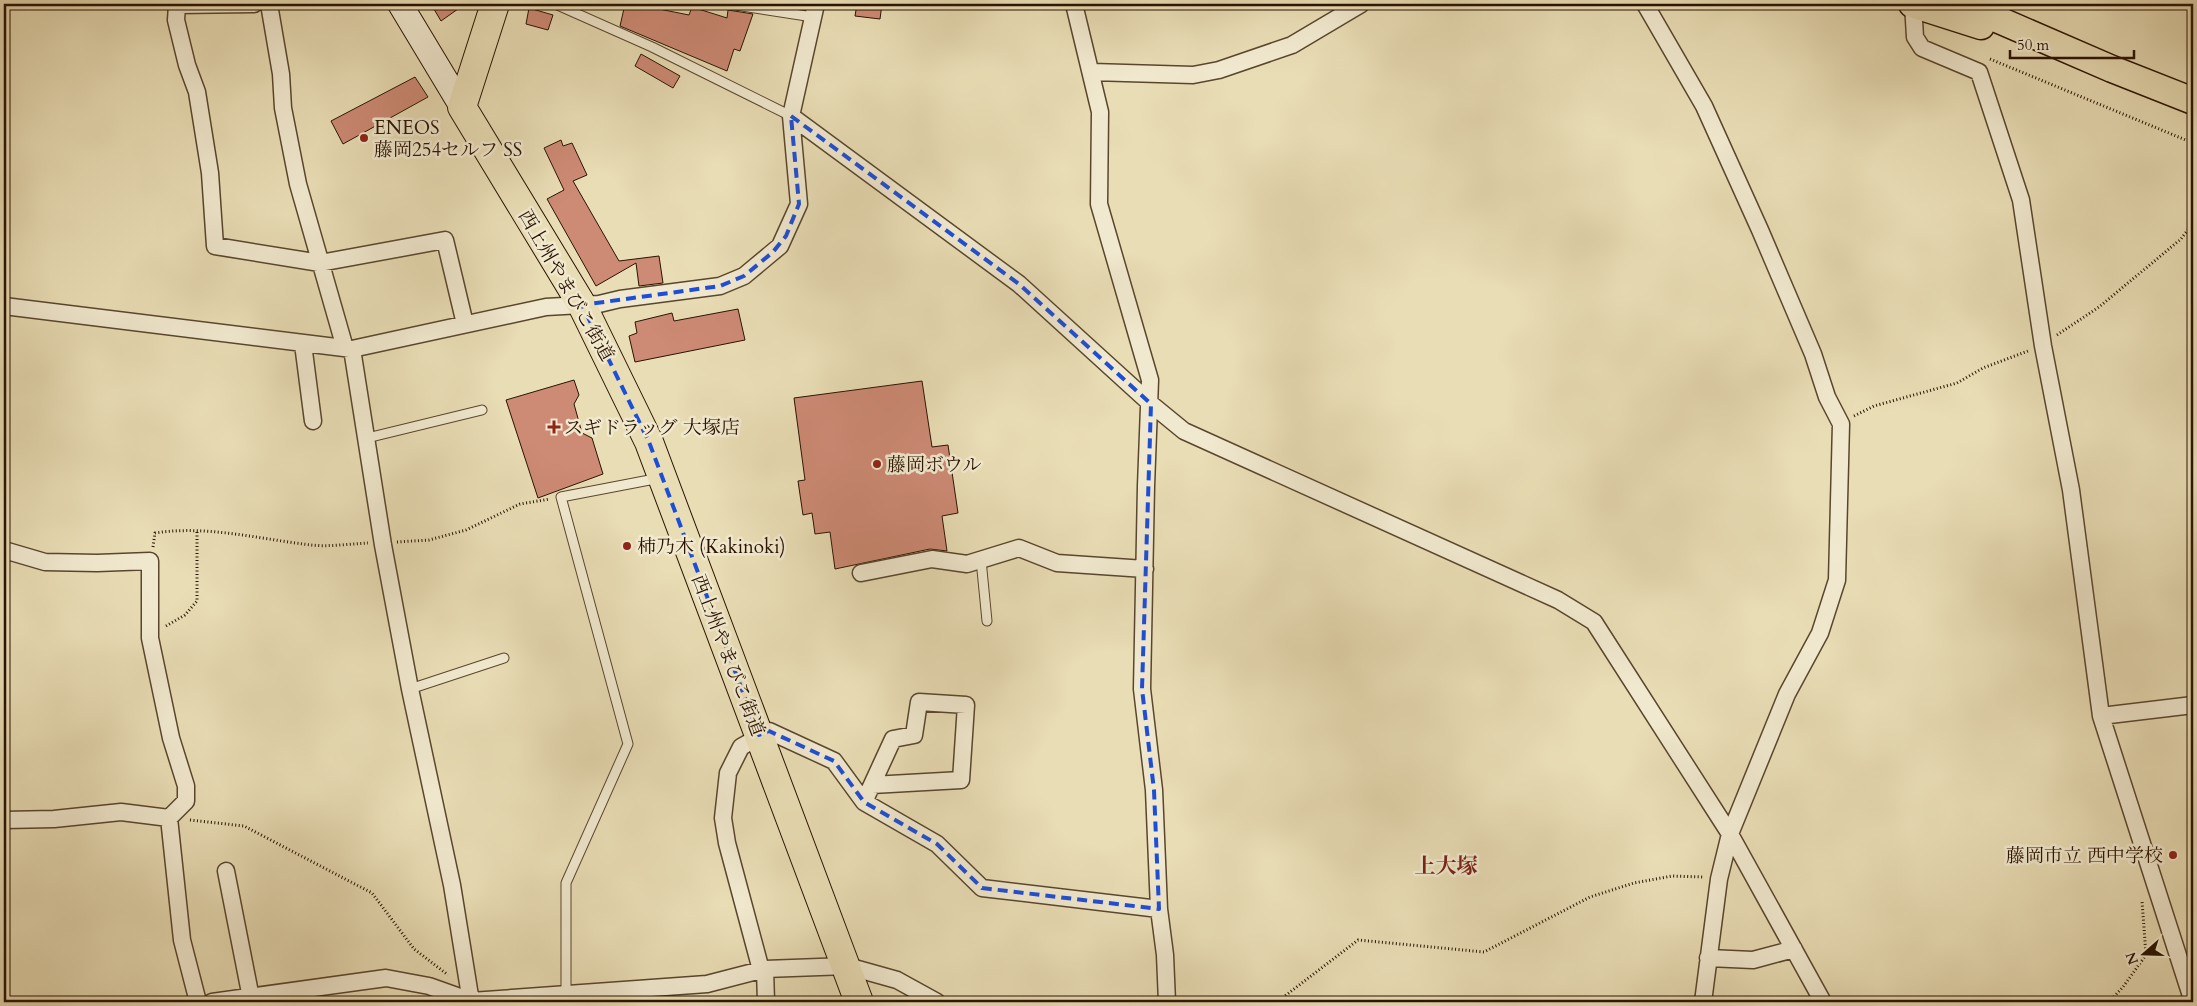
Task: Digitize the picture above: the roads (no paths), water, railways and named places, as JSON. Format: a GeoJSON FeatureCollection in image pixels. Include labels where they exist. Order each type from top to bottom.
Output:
{"type":"FeatureCollection","features":[{"type":"Feature","properties":{"kind":"highway"},"geometry":{"type":"LineString","coordinates":[[462,107],[495,4]]}},
{"type":"Feature","properties":{"kind":"highway","name":"西上州やまびこ街道"},"geometry":{"type":"LineString","coordinates":[[462,107],[582,305],[622,383],[649,442],[860,1002]]}},
{"type":"Feature","properties":{"kind":"main road"},"geometry":{"type":"LineString","coordinates":[[1913,4],[2112,69]]}},
{"type":"Feature","properties":{"kind":"main road"},"geometry":{"type":"LineString","coordinates":[[1962,4],[2112,69],[2193,100]]}},
{"type":"Feature","properties":{"kind":"street"},"geometry":{"type":"LineString","coordinates":[[254,4],[177,5],[176,20],[186,65],[197,92],[210,173],[215,246],[320,263],[446,240],[465,324]]}},
{"type":"Feature","properties":{"kind":"street"},"geometry":{"type":"LineString","coordinates":[[269,4],[281,74],[283,108],[298,184],[320,263],[349,349],[367,438],[382,542],[410,689],[452,885],[471,1001]]}},
{"type":"Feature","properties":{"kind":"street"},"geometry":{"type":"LineString","coordinates":[[400,4],[462,107]]}},
{"type":"Feature","properties":{"kind":"street"},"geometry":{"type":"LineString","coordinates":[[1074,4],[1092,72],[1100,112],[1099,204],[1150,380],[1151,404],[1146,486],[1142,689],[1154,790],[1159,909],[1165,955],[1167,1002]]}},
{"type":"Feature","properties":{"kind":"street"},"geometry":{"type":"LineString","coordinates":[[1092,72],[1193,75],[1219,70],[1292,45],[1361,4]]}},
{"type":"Feature","properties":{"kind":"street"},"geometry":{"type":"LineString","coordinates":[[1645,4],[1704,106],[1760,230],[1812,354],[1827,397],[1841,424],[1837,580],[1820,632],[1787,694],[1730,834],[1719,879],[1703,1002]]}},
{"type":"Feature","properties":{"kind":"street"},"geometry":{"type":"LineString","coordinates":[[1913,4],[1915,37],[1922,48],[1980,72],[2021,200],[2043,346],[2071,490],[2101,716],[2193,1002]]}},
{"type":"Feature","properties":{"kind":"street"},"geometry":{"type":"LineString","coordinates":[[4,306],[349,349],[546,307],[582,305],[720,286],[744,276],[780,246],[799,204],[791,116],[815,10]]}},
{"type":"Feature","properties":{"kind":"street"},"geometry":{"type":"LineString","coordinates":[[791,116],[1019,284],[1151,404],[1184,431],[1558,600],[1594,622],[1730,834],[1823,1002]]}},
{"type":"Feature","properties":{"kind":"street"},"geometry":{"type":"LineString","coordinates":[[303,344],[313,421]]}},
{"type":"Feature","properties":{"kind":"street"},"geometry":{"type":"LineString","coordinates":[[861,573],[932,559],[968,564],[1020,548],[1057,563],[1145,569]]}},
{"type":"Feature","properties":{"kind":"street"},"geometry":{"type":"LineString","coordinates":[[4,550],[45,562],[150,561],[149,609],[151,644],[171,738],[186,786],[186,801],[169,818]]}},
{"type":"Feature","properties":{"kind":"street"},"geometry":{"type":"LineString","coordinates":[[864,802],[893,739],[914,735],[920,702],[966,705],[961,780],[872,785]]}},
{"type":"Feature","properties":{"kind":"street"},"geometry":{"type":"LineString","coordinates":[[2101,716],[2193,705]]}},
{"type":"Feature","properties":{"kind":"street"},"geometry":{"type":"LineString","coordinates":[[766,1002],[763,970],[727,843],[722,818],[728,773],[741,747],[769,731],[834,761],[864,802],[937,844],[982,888],[1159,909]]}},
{"type":"Feature","properties":{"kind":"street"},"geometry":{"type":"LineString","coordinates":[[4,820],[54,819],[121,812],[169,818]]}},
{"type":"Feature","properties":{"kind":"street"},"geometry":{"type":"LineString","coordinates":[[169,818],[182,940],[198,1002]]}},
{"type":"Feature","properties":{"kind":"street"},"geometry":{"type":"LineString","coordinates":[[226,871],[251,998]]}},
{"type":"Feature","properties":{"kind":"street"},"geometry":{"type":"LineString","coordinates":[[1708,958],[1753,960],[1794,949]]}},
{"type":"Feature","properties":{"kind":"street"},"geometry":{"type":"LineString","coordinates":[[212,1002],[386,978],[429,986],[471,1001],[707,984],[763,970],[846,966],[897,980],[937,1002]]}},
{"type":"Feature","properties":{"kind":"lane"},"geometry":{"type":"LineString","coordinates":[[555,4],[652,48],[791,116]]}},
{"type":"Feature","properties":{"kind":"lane"},"geometry":{"type":"LineString","coordinates":[[729,4],[815,10]]}},
{"type":"Feature","properties":{"kind":"lane"},"geometry":{"type":"LineString","coordinates":[[367,438],[482,410]]}},
{"type":"Feature","properties":{"kind":"lane"},"geometry":{"type":"LineString","coordinates":[[566,994],[566,883],[628,744],[561,497],[663,478]]}},
{"type":"Feature","properties":{"kind":"lane"},"geometry":{"type":"LineString","coordinates":[[981,560],[986,621]]}},
{"type":"Feature","properties":{"kind":"lane"},"geometry":{"type":"LineString","coordinates":[[410,689],[504,658]]}},
{"type":"Feature","properties":{"kind":"place","name":"ENEOS 藤岡254セルフ SS"},"geometry":{"type":"Point","coordinates":[364,138]}},
{"type":"Feature","properties":{"kind":"place","name":"スギドラッグ 大塚店"},"geometry":{"type":"Point","coordinates":[554,427]}},
{"type":"Feature","properties":{"kind":"place","name":"藤岡ボウル"},"geometry":{"type":"Point","coordinates":[877,464]}},
{"type":"Feature","properties":{"kind":"place","name":"柿乃木 (Kakinoki)"},"geometry":{"type":"Point","coordinates":[627,546]}},
{"type":"Feature","properties":{"kind":"place","name":"藤岡市立 西中学校"},"geometry":{"type":"Point","coordinates":[2173,855]}},
{"type":"Feature","properties":{"kind":"district","name":"上大塚"},"geometry":{"type":"Point","coordinates":[1446,866]}}]}
